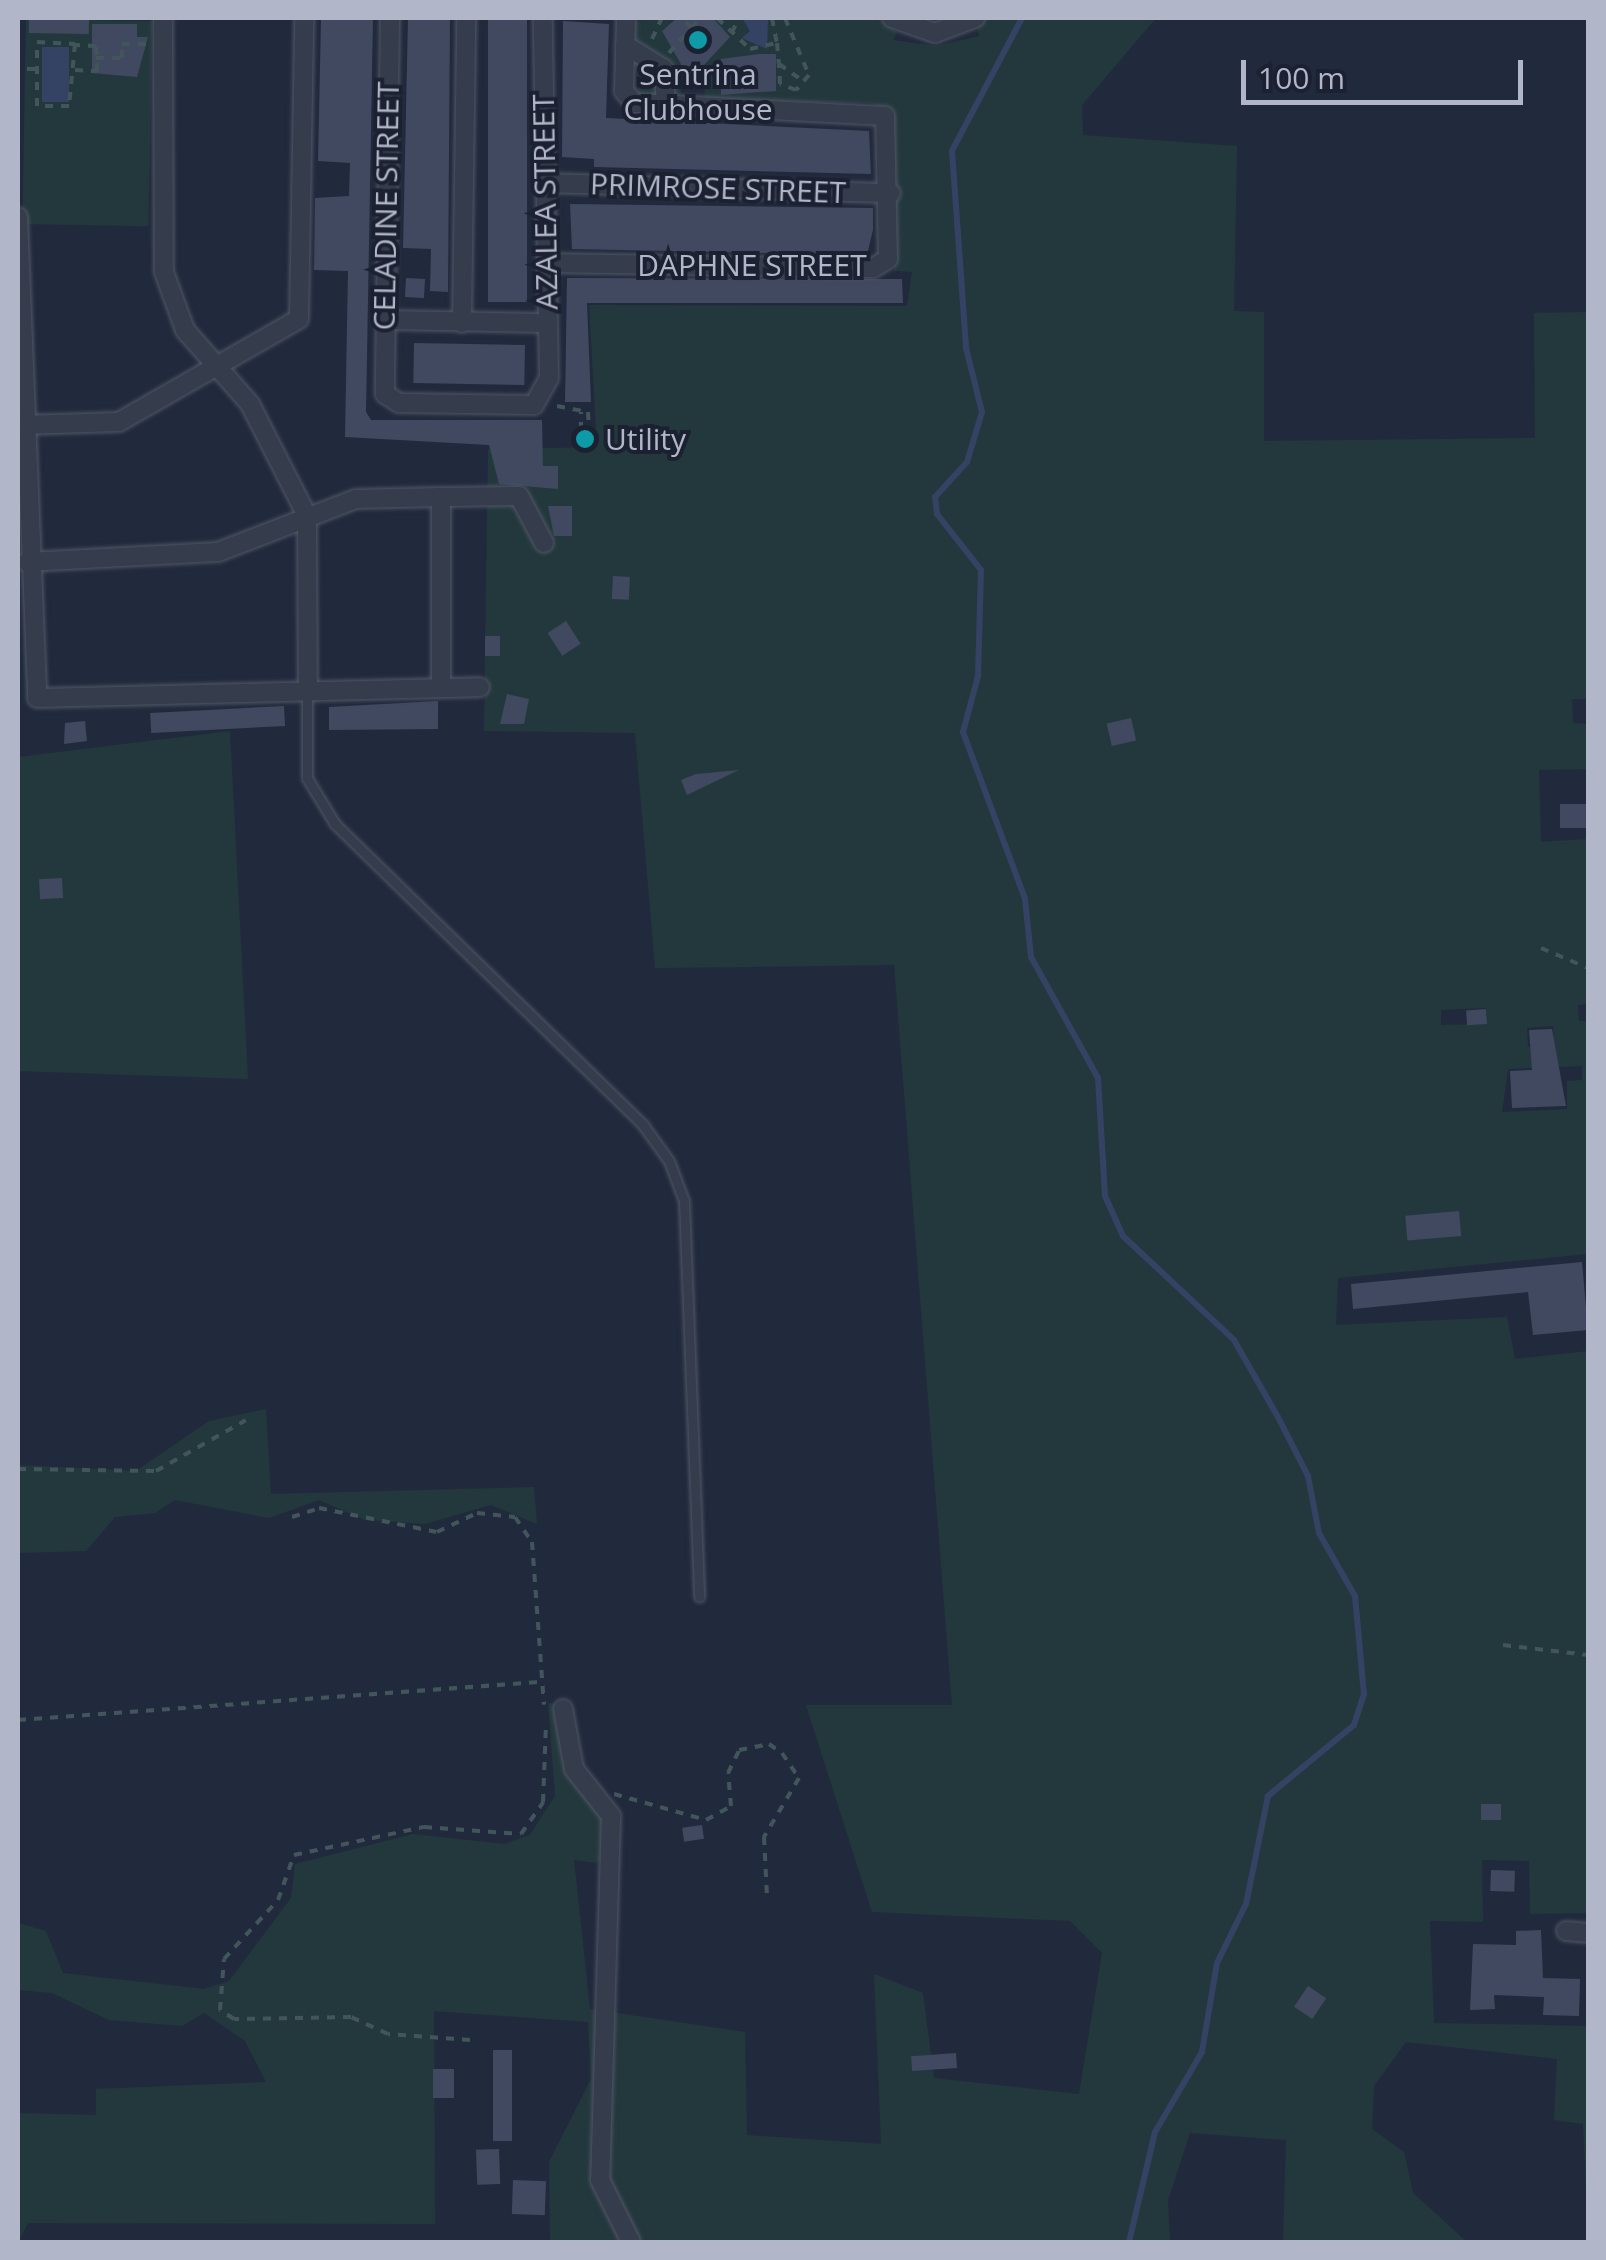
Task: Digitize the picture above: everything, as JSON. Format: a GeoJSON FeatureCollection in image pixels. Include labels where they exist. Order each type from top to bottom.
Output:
{"type":"FeatureCollection","features":[{"type":"Feature","properties":{"kind":"street"},"geometry":{"type":"LineString","coordinates":[[163,18],[164,272],[185,330],[250,404],[307,516],[308,688]]}},
{"type":"Feature","properties":{"kind":"street"},"geometry":{"type":"LineString","coordinates":[[21,425],[120,422],[301,314],[304,18]]}},
{"type":"Feature","properties":{"kind":"street","name":"CELADINE STREET"},"geometry":{"type":"LineString","coordinates":[[390,18],[385,394],[399,403],[534,405],[549,387]]}},
{"type":"Feature","properties":{"kind":"street"},"geometry":{"type":"LineString","coordinates":[[462,322],[466,18]]}},
{"type":"Feature","properties":{"kind":"street","name":"AZALEA STREET"},"geometry":{"type":"LineString","coordinates":[[543,18],[549,387]]}},
{"type":"Feature","properties":{"kind":"street"},"geometry":{"type":"LineString","coordinates":[[626,18],[628,99],[666,104],[878,112],[892,129],[891,194]]}},
{"type":"Feature","properties":{"kind":"street"},"geometry":{"type":"LineString","coordinates":[[892,18],[935,34],[975,18]]}},
{"type":"Feature","properties":{"kind":"street"},"geometry":{"type":"LineString","coordinates":[[625,45],[645,49],[664,69],[666,104]]}},
{"type":"Feature","properties":{"kind":"street","name":"PRIMROSE STREET"},"geometry":{"type":"LineString","coordinates":[[545,183],[891,194]]}},
{"type":"Feature","properties":{"kind":"street","name":"DAPHNE STREET"},"geometry":{"type":"LineString","coordinates":[[546,263],[879,268],[888,259],[891,194]]}},
{"type":"Feature","properties":{"kind":"street"},"geometry":{"type":"LineString","coordinates":[[18,217],[21,425],[34,694],[42,702],[308,688],[480,687]]}},
{"type":"Feature","properties":{"kind":"street"},"geometry":{"type":"LineString","coordinates":[[384,320],[547,323]]}},
{"type":"Feature","properties":{"kind":"street"},"geometry":{"type":"LineString","coordinates":[[27,562],[218,552],[307,516],[370,496],[519,496],[544,543]]}},
{"type":"Feature","properties":{"kind":"street"},"geometry":{"type":"LineString","coordinates":[[440,686],[441,498]]}},
{"type":"Feature","properties":{"kind":"street"},"geometry":{"type":"LineString","coordinates":[[564,1709],[574,1768],[607,1800],[600,2180],[631,2242]]}},
{"type":"Feature","properties":{"kind":"street"},"geometry":{"type":"LineString","coordinates":[[1566,1931],[1588,1933]]}},
{"type":"Feature","properties":{"kind":"lane"},"geometry":{"type":"LineString","coordinates":[[308,688],[307,778],[334,824],[643,1124],[669,1161],[684,1201],[699,1597]]}},
{"type":"Feature","properties":{"kind":"path"},"geometry":{"type":"LineString","coordinates":[[662,18],[651,36],[665,56]]}},
{"type":"Feature","properties":{"kind":"path"},"geometry":{"type":"LineString","coordinates":[[683,18],[690,28]]}},
{"type":"Feature","properties":{"kind":"path"},"geometry":{"type":"LineString","coordinates":[[671,51],[700,18]]}},
{"type":"Feature","properties":{"kind":"path"},"geometry":{"type":"LineString","coordinates":[[709,18],[718,18],[732,33],[770,53],[777,44]]}},
{"type":"Feature","properties":{"kind":"path"},"geometry":{"type":"LineString","coordinates":[[732,33],[738,18]]}},
{"type":"Feature","properties":{"kind":"path"},"geometry":{"type":"LineString","coordinates":[[772,18],[780,84],[796,90],[800,78],[808,72],[792,52],[785,18]]}},
{"type":"Feature","properties":{"kind":"path"},"geometry":{"type":"LineString","coordinates":[[49,34],[50,42]]}},
{"type":"Feature","properties":{"kind":"path"},"geometry":{"type":"LineString","coordinates":[[75,46],[69,106],[37,106],[38,42],[96,46],[96,71],[75,70]]}},
{"type":"Feature","properties":{"kind":"path"},"geometry":{"type":"LineString","coordinates":[[96,58],[122,58],[122,44],[148,44]]}},
{"type":"Feature","properties":{"kind":"path"},"geometry":{"type":"LineString","coordinates":[[779,64],[800,78]]}},
{"type":"Feature","properties":{"kind":"path"},"geometry":{"type":"LineString","coordinates":[[27,69],[37,69]]}},
{"type":"Feature","properties":{"kind":"path"},"geometry":{"type":"LineString","coordinates":[[556,406],[588,412],[585,432]]}},
{"type":"Feature","properties":{"kind":"path"},"geometry":{"type":"LineString","coordinates":[[1541,948],[1588,968]]}},
{"type":"Feature","properties":{"kind":"path"},"geometry":{"type":"LineString","coordinates":[[18,1469],[128,1477],[246,1420]]}},
{"type":"Feature","properties":{"kind":"path"},"geometry":{"type":"LineString","coordinates":[[292,1518],[319,1508],[437,1532],[477,1513],[514,1517],[532,1542],[539,1682],[548,1762],[532,1824],[512,1836],[424,1827],[294,1855],[278,1900],[224,1959],[220,2010],[234,2019],[352,2018],[388,2034],[470,2040]]}},
{"type":"Feature","properties":{"kind":"path"},"geometry":{"type":"LineString","coordinates":[[1503,1646],[1588,1655]]}},
{"type":"Feature","properties":{"kind":"path"},"geometry":{"type":"LineString","coordinates":[[18,1720],[539,1682]]}},
{"type":"Feature","properties":{"kind":"path"},"geometry":{"type":"LineString","coordinates":[[607,1800],[630,1795],[686,1819],[726,1814],[730,1763],[739,1750],[769,1744],[799,1778],[764,1837],[767,1896]]}},
{"type":"Feature","properties":{"kind":"green space"},"geometry":{"type":"Polygon","coordinates":[[[652,18],[883,18],[897,32],[893,40],[936,46],[979,36],[975,18],[1156,18],[1082,105],[1083,135],[1237,146],[1234,311],[1264,312],[1264,441],[1535,438],[1534,313],[1588,312],[1588,699],[1572,699],[1573,723],[1588,724],[1588,769],[1539,770],[1541,842],[1588,839],[1588,1004],[1578,1005],[1579,1021],[1588,1021],[1588,1254],[1338,1278],[1336,1325],[1507,1317],[1515,1359],[1588,1351],[1588,1913],[1530,1914],[1529,1861],[1482,1860],[1483,1922],[1430,1921],[1434,2023],[1588,2026],[1588,2226],[1583,2124],[1554,2120],[1557,2059],[1406,2042],[1374,2086],[1372,2129],[1404,2152],[1413,2193],[1467,2242],[1283,2242],[1286,2140],[1190,2133],[1168,2200],[1170,2242],[550,2242],[549,2162],[591,2079],[588,2022],[434,2011],[435,2224],[28,2223],[18,2242],[18,2113],[96,2115],[96,2089],[266,2082],[245,2041],[204,2013],[182,2026],[109,2020],[52,1993],[18,1990],[18,1923],[46,1931],[63,1973],[204,1989],[229,1981],[291,1898],[295,1864],[413,1834],[504,1844],[530,1835],[555,1796],[548,1703],[558,1704],[572,1779],[605,1812],[604,1855],[598,1863],[574,1860],[590,2009],[745,2032],[747,2135],[881,2144],[874,1974],[923,1993],[934,2078],[1079,2094],[1102,1953],[1070,1921],[872,1912],[806,1705],[952,1705],[894,965],[655,968],[635,733],[484,731],[488,449],[597,447],[589,305],[907,306],[912,272],[894,271],[894,113],[872,103],[704,100],[705,83],[682,81],[680,98],[638,94],[633,22],[652,18]],[[1486,1008],[1441,1010],[1441,1025],[1487,1024],[1486,1008]],[[1553,1026],[1527,1028],[1528,1047],[1554,1045],[1553,1026]],[[1582,1066],[1508,1069],[1502,1112],[1567,1109],[1567,1081],[1582,1080],[1582,1066]]]}},
{"type":"Feature","properties":{"kind":"green space"},"geometry":{"type":"Polygon","coordinates":[[[26,19],[152,21],[148,226],[22,224],[26,19]]]}},
{"type":"Feature","properties":{"kind":"green space"},"geometry":{"type":"Polygon","coordinates":[[[230,731],[248,1079],[18,1071],[18,757],[230,731]]]}},
{"type":"Feature","properties":{"kind":"green space"},"geometry":{"type":"Polygon","coordinates":[[[266,1409],[271,1494],[534,1487],[537,1524],[491,1505],[425,1524],[365,1520],[319,1500],[269,1518],[175,1500],[155,1513],[115,1517],[86,1551],[18,1553],[18,1465],[136,1471],[209,1421],[266,1409]]]}},
{"type":"Feature","properties":{"kind":"water"},"geometry":{"type":"Polygon","coordinates":[[[742,18],[768,18],[767,49],[742,38],[750,31],[742,18]]]}},
{"type":"Feature","properties":{"kind":"water"},"geometry":{"type":"Polygon","coordinates":[[[42,47],[69,47],[69,102],[42,102],[42,47]]]}},
{"type":"Feature","properties":{"kind":"building"},"geometry":{"type":"Polygon","coordinates":[[[321,18],[373,18],[366,412],[371,420],[542,420],[543,466],[558,466],[558,489],[499,484],[489,445],[345,437],[348,271],[314,270],[315,198],[349,196],[350,163],[318,161],[321,18]]]}},
{"type":"Feature","properties":{"kind":"building"},"geometry":{"type":"Polygon","coordinates":[[[408,18],[450,18],[448,292],[430,291],[431,249],[403,248],[408,18]]]}},
{"type":"Feature","properties":{"kind":"building"},"geometry":{"type":"Polygon","coordinates":[[[488,18],[527,18],[527,302],[488,302],[488,18]]]}},
{"type":"Feature","properties":{"kind":"building","name":"Sentrina Clubhouse"},"geometry":{"type":"Polygon","coordinates":[[[677,18],[713,18],[730,37],[690,80],[662,31],[677,18]]]}},
{"type":"Feature","properties":{"kind":"building"},"geometry":{"type":"Polygon","coordinates":[[[29,19],[89,20],[89,34],[29,33],[29,19]]]}},
{"type":"Feature","properties":{"kind":"building"},"geometry":{"type":"Polygon","coordinates":[[[563,21],[609,24],[606,118],[869,131],[871,174],[594,167],[594,159],[562,157],[563,21]]]}},
{"type":"Feature","properties":{"kind":"building"},"geometry":{"type":"Polygon","coordinates":[[[92,24],[137,24],[137,37],[148,37],[137,77],[92,73],[92,24]]]}},
{"type":"Feature","properties":{"kind":"building"},"geometry":{"type":"Polygon","coordinates":[[[776,54],[776,91],[721,95],[721,59],[776,54]]]}},
{"type":"Feature","properties":{"kind":"building"},"geometry":{"type":"Polygon","coordinates":[[[570,204],[873,208],[873,230],[867,255],[572,249],[570,204]]]}},
{"type":"Feature","properties":{"kind":"building"},"geometry":{"type":"Polygon","coordinates":[[[406,278],[425,279],[424,298],[405,297],[406,278]]]}},
{"type":"Feature","properties":{"kind":"building"},"geometry":{"type":"Polygon","coordinates":[[[567,278],[902,279],[903,303],[587,303],[591,402],[565,402],[567,278]]]}},
{"type":"Feature","properties":{"kind":"building"},"geometry":{"type":"Polygon","coordinates":[[[414,343],[525,345],[524,385],[413,383],[414,343]]]}},
{"type":"Feature","properties":{"kind":"building"},"geometry":{"type":"Polygon","coordinates":[[[548,506],[572,506],[572,536],[554,536],[548,506]]]}},
{"type":"Feature","properties":{"kind":"building"},"geometry":{"type":"Polygon","coordinates":[[[613,576],[630,577],[629,600],[612,599],[613,576]]]}},
{"type":"Feature","properties":{"kind":"building"},"geometry":{"type":"Polygon","coordinates":[[[566,621],[581,644],[562,656],[548,633],[566,621]]]}},
{"type":"Feature","properties":{"kind":"building"},"geometry":{"type":"Polygon","coordinates":[[[485,636],[500,636],[500,656],[485,656],[485,636]]]}},
{"type":"Feature","properties":{"kind":"building"},"geometry":{"type":"Polygon","coordinates":[[[507,694],[529,699],[524,724],[500,724],[507,694]]]}},
{"type":"Feature","properties":{"kind":"building"},"geometry":{"type":"Polygon","coordinates":[[[438,701],[438,729],[329,730],[329,707],[438,701]]]}},
{"type":"Feature","properties":{"kind":"building"},"geometry":{"type":"Polygon","coordinates":[[[284,706],[285,726],[151,733],[150,713],[284,706]]]}},
{"type":"Feature","properties":{"kind":"building"},"geometry":{"type":"Polygon","coordinates":[[[1131,718],[1136,740],[1112,746],[1107,724],[1131,718]]]}},
{"type":"Feature","properties":{"kind":"building"},"geometry":{"type":"Polygon","coordinates":[[[85,721],[87,741],[64,744],[65,723],[85,721]]]}},
{"type":"Feature","properties":{"kind":"building"},"geometry":{"type":"Polygon","coordinates":[[[739,770],[687,795],[681,780],[696,774],[739,770]]]}},
{"type":"Feature","properties":{"kind":"building"},"geometry":{"type":"Polygon","coordinates":[[[1560,804],[1588,804],[1588,828],[1560,828],[1560,804]]]}},
{"type":"Feature","properties":{"kind":"building"},"geometry":{"type":"Polygon","coordinates":[[[62,878],[63,898],[40,899],[39,879],[62,878]]]}},
{"type":"Feature","properties":{"kind":"building"},"geometry":{"type":"Polygon","coordinates":[[[1486,1009],[1487,1024],[1467,1025],[1466,1010],[1486,1009]]]}},
{"type":"Feature","properties":{"kind":"building"},"geometry":{"type":"Polygon","coordinates":[[[1552,1029],[1566,1106],[1512,1108],[1510,1071],[1532,1070],[1529,1030],[1552,1029]]]}},
{"type":"Feature","properties":{"kind":"building"},"geometry":{"type":"Polygon","coordinates":[[[1459,1211],[1461,1236],[1407,1241],[1405,1216],[1459,1211]]]}},
{"type":"Feature","properties":{"kind":"building"},"geometry":{"type":"Polygon","coordinates":[[[1582,1262],[1588,1330],[1533,1335],[1528,1292],[1353,1309],[1351,1284],[1582,1262]]]}},
{"type":"Feature","properties":{"kind":"building"},"geometry":{"type":"Polygon","coordinates":[[[1481,1804],[1501,1804],[1501,1820],[1481,1820],[1481,1804]]]}},
{"type":"Feature","properties":{"kind":"building"},"geometry":{"type":"Polygon","coordinates":[[[702,1825],[704,1839],[684,1842],[682,1828],[702,1825]]]}},
{"type":"Feature","properties":{"kind":"building"},"geometry":{"type":"Polygon","coordinates":[[[1491,1870],[1515,1871],[1514,1892],[1490,1891],[1491,1870]]]}},
{"type":"Feature","properties":{"kind":"building"},"geometry":{"type":"Polygon","coordinates":[[[1541,1930],[1543,1978],[1580,1979],[1579,2016],[1543,2015],[1544,1997],[1494,1995],[1495,2009],[1470,2010],[1473,1944],[1516,1945],[1516,1931],[1541,1930]]]}},
{"type":"Feature","properties":{"kind":"building"},"geometry":{"type":"Polygon","coordinates":[[[1308,1986],[1326,1998],[1312,2019],[1294,2007],[1308,1986]]]}},
{"type":"Feature","properties":{"kind":"building"},"geometry":{"type":"Polygon","coordinates":[[[493,2050],[512,2050],[512,2141],[493,2141],[493,2050]]]}},
{"type":"Feature","properties":{"kind":"building"},"geometry":{"type":"Polygon","coordinates":[[[956,2053],[957,2068],[912,2071],[911,2056],[956,2053]]]}},
{"type":"Feature","properties":{"kind":"building"},"geometry":{"type":"Polygon","coordinates":[[[433,2069],[454,2069],[454,2098],[433,2098],[433,2069]]]}},
{"type":"Feature","properties":{"kind":"building"},"geometry":{"type":"Polygon","coordinates":[[[499,2149],[500,2184],[477,2185],[476,2150],[499,2149]]]}},
{"type":"Feature","properties":{"kind":"building"},"geometry":{"type":"Polygon","coordinates":[[[513,2180],[546,2181],[545,2215],[512,2214],[513,2180]]]}},
{"type":"Feature","properties":{"kind":"waterway"},"geometry":{"type":"LineString","coordinates":[[1022,18],[952,151],[966,348],[982,412],[967,462],[935,497],[937,514],[981,570],[978,676],[963,732],[1025,899],[1031,957],[1098,1078],[1105,1196],[1123,1236],[1234,1340],[1278,1417],[1308,1476],[1319,1533],[1355,1596],[1364,1694],[1354,1725],[1268,1796],[1246,1904],[1217,1963],[1202,2052],[1155,2132],[1129,2242]]}},
{"type":"Feature","properties":{"kind":"place","name":"Sentrina Clubhouse"},"geometry":{"type":"Point","coordinates":[698,40]}},
{"type":"Feature","properties":{"kind":"place","name":"Utility"},"geometry":{"type":"Point","coordinates":[585,439]}}]}
